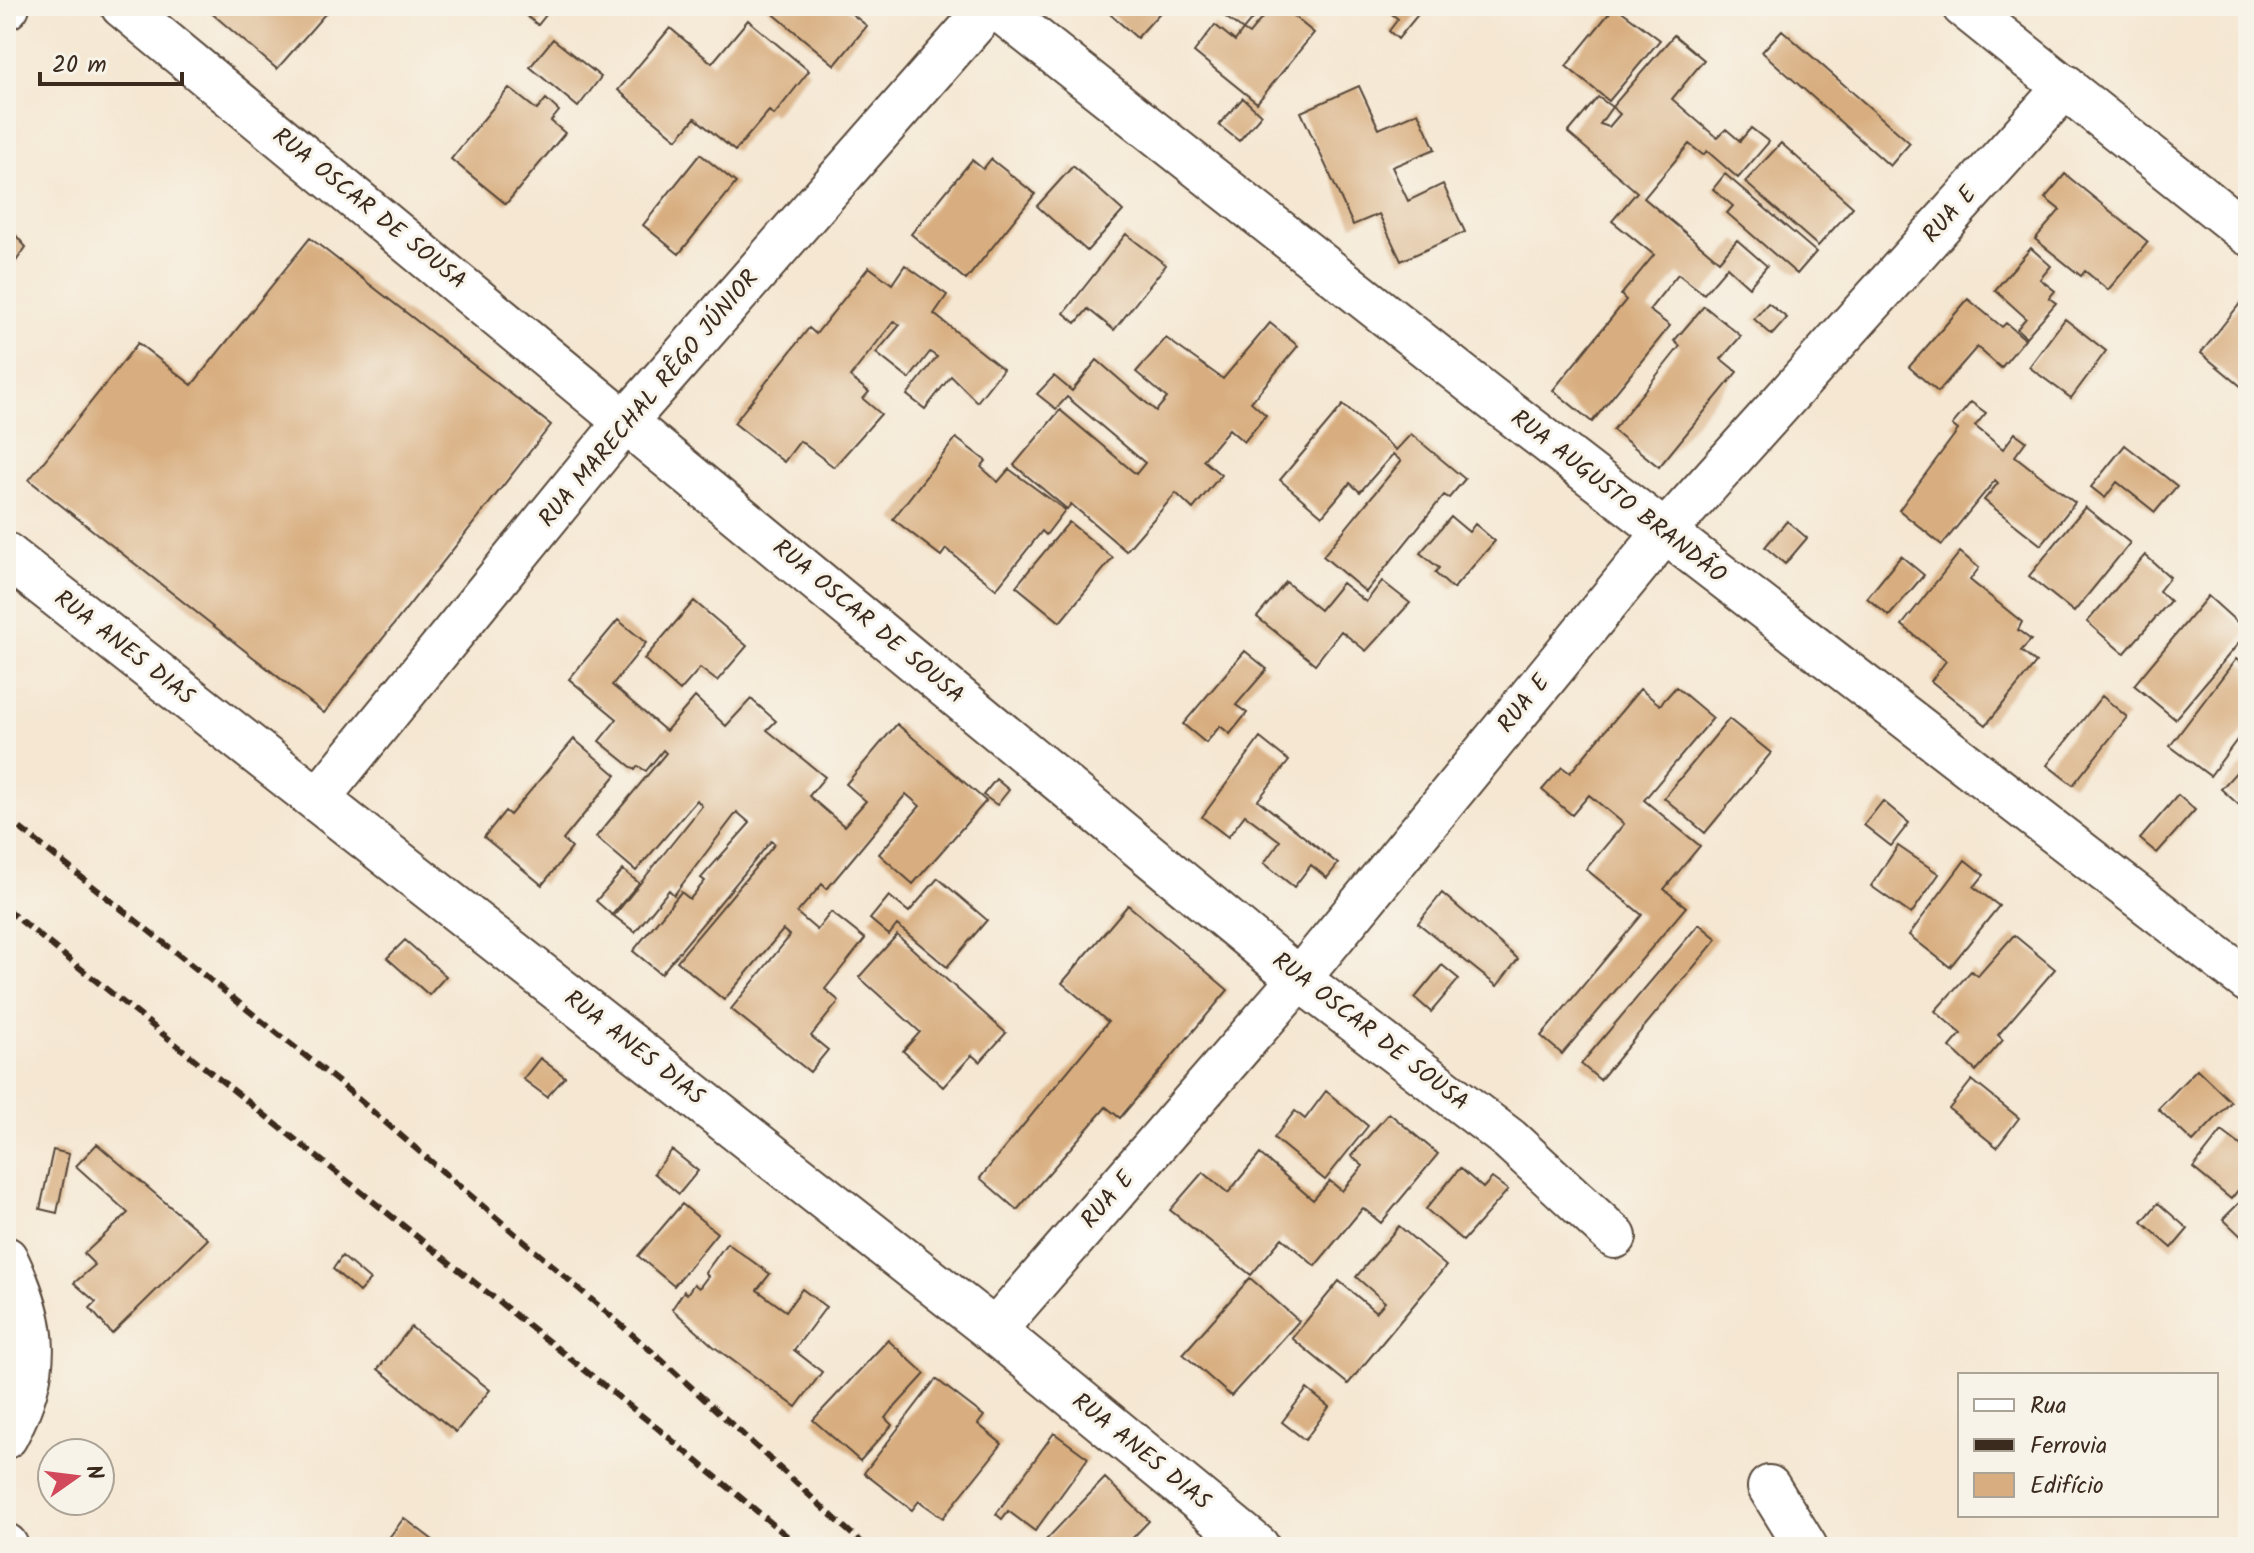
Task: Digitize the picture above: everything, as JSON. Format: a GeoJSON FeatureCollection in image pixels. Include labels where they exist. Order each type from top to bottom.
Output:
{"type":"FeatureCollection","features":[{"type":"Feature","properties":{"kind":"street","name":"RUA OSCAR DE SOUSA"},"geometry":{"type":"LineString","coordinates":[[122,6],[1299,979],[1509,1139],[1615,1237]]}},
{"type":"Feature","properties":{"kind":"street","name":"RUA MARECHAL RÊGO JÚNIOR"},"geometry":{"type":"LineString","coordinates":[[317,800],[626,421],[992,6]]}},
{"type":"Feature","properties":{"kind":"street","name":"RUA AUGUSTO BRANDÃO"},"geometry":{"type":"LineString","coordinates":[[992,6],[1665,532],[2248,981]]}},
{"type":"Feature","properties":{"kind":"street"},"geometry":{"type":"LineString","coordinates":[[1963,6],[2248,234]]}},
{"type":"Feature","properties":{"kind":"street","name":"RUA E"},"geometry":{"type":"LineString","coordinates":[[994,1331],[1299,979],[1665,532],[2066,86]]}},
{"type":"Feature","properties":{"kind":"street","name":"RUA ANES DIAS"},"geometry":{"type":"LineString","coordinates":[[6,555],[994,1331],[1257,1547]]}},
{"type":"Feature","properties":{"kind":"street"},"geometry":{"type":"LineString","coordinates":[[6,1258],[27,1301],[34,1352],[25,1402],[6,1437]]}},
{"type":"Feature","properties":{"kind":"street"},"geometry":{"type":"LineString","coordinates":[[1769,1487],[1806,1547]]}},
{"type":"Feature","properties":{"kind":"building"},"geometry":{"type":"Polygon","coordinates":[[[207,6],[332,6],[277,69],[207,6]]]}},
{"type":"Feature","properties":{"kind":"building"},"geometry":{"type":"Polygon","coordinates":[[[514,6],[553,6],[538,25],[514,6]]]}},
{"type":"Feature","properties":{"kind":"building"},"geometry":{"type":"Polygon","coordinates":[[[764,6],[842,6],[867,26],[835,65],[764,6]]]}},
{"type":"Feature","properties":{"kind":"building"},"geometry":{"type":"Polygon","coordinates":[[[1101,6],[1166,6],[1137,38],[1101,6]]]}},
{"type":"Feature","properties":{"kind":"building"},"geometry":{"type":"Polygon","coordinates":[[[1230,6],[1263,6],[1243,30],[1223,15],[1230,6]]]}},
{"type":"Feature","properties":{"kind":"building"},"geometry":{"type":"Polygon","coordinates":[[[1272,6],[1281,6],[1314,33],[1257,103],[1194,52],[1215,25],[1235,41],[1243,30],[1249,34],[1272,6]]]}},
{"type":"Feature","properties":{"kind":"building"},"geometry":{"type":"Polygon","coordinates":[[[1382,6],[1425,6],[1398,39],[1389,31],[1398,19],[1382,6]]]}},
{"type":"Feature","properties":{"kind":"building"},"geometry":{"type":"Polygon","coordinates":[[[1615,6],[1660,40],[1609,101],[1566,66],[1615,6]]]}},
{"type":"Feature","properties":{"kind":"building"},"geometry":{"type":"Polygon","coordinates":[[[748,20],[809,71],[774,115],[769,111],[735,151],[695,118],[677,139],[618,90],[670,28],[712,63],[748,20]]]}},
{"type":"Feature","properties":{"kind":"building"},"geometry":{"type":"Polygon","coordinates":[[[1782,30],[1910,143],[1890,166],[1762,52],[1782,30]]]}},
{"type":"Feature","properties":{"kind":"building"},"geometry":{"type":"Polygon","coordinates":[[[1674,35],[1704,60],[1672,99],[1717,138],[1726,129],[1740,141],[1751,128],[1769,142],[1738,178],[1707,151],[1703,155],[1689,144],[1644,198],[1719,261],[1737,240],[1767,266],[1749,287],[1727,267],[1704,294],[1678,274],[1649,310],[1670,326],[1592,422],[1553,390],[1626,300],[1621,295],[1654,255],[1612,221],[1637,192],[1568,133],[1598,97],[1612,107],[1674,35]],[[1612,107],[1600,124],[1609,127],[1620,114],[1612,107]]]}},
{"type":"Feature","properties":{"kind":"building"},"geometry":{"type":"Polygon","coordinates":[[[553,39],[601,77],[578,107],[530,67],[553,39]]]}},
{"type":"Feature","properties":{"kind":"building"},"geometry":{"type":"Polygon","coordinates":[[[1359,86],[1379,129],[1418,112],[1435,149],[1392,167],[1408,201],[1443,184],[1465,232],[1401,261],[1379,214],[1353,225],[1301,112],[1359,86]]]}},
{"type":"Feature","properties":{"kind":"building"},"geometry":{"type":"Polygon","coordinates":[[[509,88],[537,110],[546,99],[559,111],[551,121],[565,133],[506,204],[451,159],[509,88]]]}},
{"type":"Feature","properties":{"kind":"building"},"geometry":{"type":"Polygon","coordinates":[[[1243,98],[1261,115],[1239,141],[1219,125],[1243,98]]]}},
{"type":"Feature","properties":{"kind":"building"},"geometry":{"type":"Polygon","coordinates":[[[1781,143],[1853,207],[1818,246],[1745,182],[1781,143]]]}},
{"type":"Feature","properties":{"kind":"building"},"geometry":{"type":"Polygon","coordinates":[[[700,154],[736,183],[679,254],[643,225],[700,154]]]}},
{"type":"Feature","properties":{"kind":"building"},"geometry":{"type":"Polygon","coordinates":[[[991,159],[1035,194],[966,280],[911,234],[972,160],[983,169],[991,159]]]}},
{"type":"Feature","properties":{"kind":"building"},"geometry":{"type":"Polygon","coordinates":[[[1073,166],[1123,211],[1087,251],[1037,206],[1073,166]]]}},
{"type":"Feature","properties":{"kind":"building"},"geometry":{"type":"Polygon","coordinates":[[[1725,174],[1816,252],[1797,274],[1727,213],[1733,206],[1713,189],[1725,174]]]}},
{"type":"Feature","properties":{"kind":"building"},"geometry":{"type":"Polygon","coordinates":[[[2065,174],[2148,242],[2108,290],[2085,271],[2081,276],[2035,239],[2060,210],[2045,198],[2065,174]]]}},
{"type":"Feature","properties":{"kind":"building"},"geometry":{"type":"Polygon","coordinates":[[[6,224],[26,247],[14,264],[6,256],[6,224]]]}},
{"type":"Feature","properties":{"kind":"building"},"geometry":{"type":"Polygon","coordinates":[[[1126,234],[1166,265],[1114,330],[1088,309],[1076,323],[1064,313],[1126,234]]]}},
{"type":"Feature","properties":{"kind":"building"},"geometry":{"type":"Polygon","coordinates":[[[310,238],[551,425],[324,713],[29,480],[138,343],[192,385],[310,238]]]}},
{"type":"Feature","properties":{"kind":"building"},"geometry":{"type":"Polygon","coordinates":[[[2031,248],[2051,266],[2040,279],[2055,291],[2049,298],[2056,303],[2026,337],[2017,329],[2026,318],[1995,290],[2031,248]]]}},
{"type":"Feature","properties":{"kind":"building"},"geometry":{"type":"Polygon","coordinates":[[[905,265],[947,295],[934,314],[1003,369],[977,402],[951,376],[925,409],[907,395],[937,357],[930,352],[909,379],[876,353],[900,325],[894,321],[850,377],[869,392],[863,399],[881,414],[834,467],[800,441],[784,462],[734,423],[809,328],[816,334],[869,267],[892,284],[905,265]]]}},
{"type":"Feature","properties":{"kind":"building"},"geometry":{"type":"Polygon","coordinates":[[[1968,299],[2002,327],[2006,323],[2025,339],[2001,368],[1977,347],[1938,392],[1909,367],[1968,299]]]}},
{"type":"Feature","properties":{"kind":"building"},"geometry":{"type":"Polygon","coordinates":[[[2242,301],[2248,306],[2248,381],[2243,388],[2201,353],[2242,301]]]}},
{"type":"Feature","properties":{"kind":"building"},"geometry":{"type":"Polygon","coordinates":[[[1768,303],[1787,318],[1772,335],[1754,319],[1768,303]]]}},
{"type":"Feature","properties":{"kind":"building"},"geometry":{"type":"Polygon","coordinates":[[[1704,306],[1741,336],[1721,359],[1737,372],[1659,467],[1613,430],[1680,346],[1674,341],[1704,306]]]}},
{"type":"Feature","properties":{"kind":"building"},"geometry":{"type":"Polygon","coordinates":[[[2065,319],[2106,351],[2071,398],[2029,367],[2065,319]]]}},
{"type":"Feature","properties":{"kind":"building"},"geometry":{"type":"Polygon","coordinates":[[[1270,323],[1298,346],[1251,402],[1266,415],[1244,442],[1229,429],[1203,460],[1221,475],[1193,509],[1176,493],[1126,551],[1071,504],[1067,509],[1014,465],[1060,410],[1136,474],[1145,463],[1067,397],[1056,409],[1037,394],[1054,376],[1072,391],[1097,360],[1156,411],[1167,398],[1136,372],[1166,338],[1223,379],[1270,323]]]}},
{"type":"Feature","properties":{"kind":"building"},"geometry":{"type":"Polygon","coordinates":[[[1971,402],[1986,413],[1975,426],[2003,449],[2015,433],[2026,441],[2015,456],[2075,503],[2041,545],[1984,500],[1998,483],[1995,480],[1942,545],[1899,510],[1958,430],[1952,425],[1971,402]]]}},
{"type":"Feature","properties":{"kind":"building"},"geometry":{"type":"Polygon","coordinates":[[[1343,405],[1396,450],[1411,434],[1465,479],[1449,498],[1444,495],[1366,592],[1323,556],[1401,461],[1393,454],[1360,492],[1350,483],[1322,516],[1280,480],[1343,405]]]}},
{"type":"Feature","properties":{"kind":"building"},"geometry":{"type":"Polygon","coordinates":[[[956,438],[986,461],[981,467],[998,482],[1009,469],[1065,510],[1046,535],[1042,531],[996,589],[946,549],[941,556],[893,519],[956,438]]]}},
{"type":"Feature","properties":{"kind":"building"},"geometry":{"type":"Polygon","coordinates":[[[2125,445],[2177,486],[2155,512],[2117,482],[2105,498],[2091,487],[2125,445]]]}},
{"type":"Feature","properties":{"kind":"building"},"geometry":{"type":"Polygon","coordinates":[[[2085,507],[2130,543],[2074,612],[2029,576],[2085,507]]]}},
{"type":"Feature","properties":{"kind":"building"},"geometry":{"type":"Polygon","coordinates":[[[1451,517],[1469,532],[1475,524],[1495,541],[1453,589],[1435,573],[1439,568],[1420,553],[1451,517]]]}},
{"type":"Feature","properties":{"kind":"building"},"geometry":{"type":"Polygon","coordinates":[[[1787,521],[1807,538],[1785,564],[1765,547],[1787,521]]]}},
{"type":"Feature","properties":{"kind":"building"},"geometry":{"type":"Polygon","coordinates":[[[1069,522],[1113,558],[1060,622],[1016,586],[1069,522]]]}},
{"type":"Feature","properties":{"kind":"building"},"geometry":{"type":"Polygon","coordinates":[[[1960,552],[1979,568],[1970,580],[2022,622],[2018,630],[2031,640],[2021,651],[2036,663],[1986,725],[1931,681],[1946,661],[1902,625],[1960,552]]]}},
{"type":"Feature","properties":{"kind":"building"},"geometry":{"type":"Polygon","coordinates":[[[2145,555],[2170,577],[2159,591],[2170,601],[2124,654],[2087,622],[2145,555]]]}},
{"type":"Feature","properties":{"kind":"building"},"geometry":{"type":"Polygon","coordinates":[[[1901,556],[1924,575],[1889,616],[1867,598],[1901,556]]]}},
{"type":"Feature","properties":{"kind":"building"},"geometry":{"type":"Polygon","coordinates":[[[1382,581],[1410,603],[1366,651],[1341,631],[1315,664],[1257,617],[1286,582],[1320,610],[1342,583],[1366,602],[1382,581]]]}},
{"type":"Feature","properties":{"kind":"building"},"geometry":{"type":"Polygon","coordinates":[[[2208,596],[2248,632],[2175,719],[2134,685],[2208,596]]]}},
{"type":"Feature","properties":{"kind":"building"},"geometry":{"type":"Polygon","coordinates":[[[694,601],[747,646],[717,681],[700,668],[680,691],[644,659],[694,601]]]}},
{"type":"Feature","properties":{"kind":"building"},"geometry":{"type":"Polygon","coordinates":[[[618,620],[646,643],[612,685],[666,731],[695,697],[726,726],[751,699],[776,721],[767,730],[825,777],[809,796],[844,826],[866,801],[846,784],[897,724],[986,801],[913,884],[879,854],[920,806],[906,794],[827,889],[822,884],[797,913],[817,930],[831,912],[865,939],[825,989],[839,1001],[811,1036],[828,1050],[810,1072],[731,1009],[790,936],[783,930],[724,1000],[677,961],[775,844],[771,841],[661,974],[633,951],[681,892],[690,899],[705,881],[701,878],[750,823],[737,812],[674,895],[669,890],[635,932],[614,916],[702,806],[697,800],[636,871],[596,837],[666,753],[663,750],[646,771],[638,766],[635,770],[599,741],[617,719],[569,679],[618,620]]]}},
{"type":"Feature","properties":{"kind":"building"},"geometry":{"type":"Polygon","coordinates":[[[1245,651],[1267,669],[1236,705],[1247,713],[1230,734],[1220,726],[1206,743],[1183,724],[1245,651]]]}},
{"type":"Feature","properties":{"kind":"building"},"geometry":{"type":"Polygon","coordinates":[[[2236,659],[2248,668],[2248,725],[2210,776],[2170,746],[2236,659]]]}},
{"type":"Feature","properties":{"kind":"building"},"geometry":{"type":"Polygon","coordinates":[[[1676,687],[1713,718],[1644,800],[1700,846],[1664,889],[1686,907],[1562,1054],[1541,1036],[1642,915],[1586,869],[1624,824],[1589,795],[1572,815],[1542,790],[1562,767],[1570,773],[1640,689],[1660,705],[1676,687]]]}},
{"type":"Feature","properties":{"kind":"building"},"geometry":{"type":"Polygon","coordinates":[[[2102,696],[2127,717],[2073,785],[2047,765],[2102,696]]]}},
{"type":"Feature","properties":{"kind":"building"},"geometry":{"type":"Polygon","coordinates":[[[1729,719],[1771,753],[1705,833],[1664,798],[1729,719]]]}},
{"type":"Feature","properties":{"kind":"building"},"geometry":{"type":"Polygon","coordinates":[[[1260,738],[1289,761],[1258,800],[1338,864],[1327,878],[1311,865],[1294,887],[1264,863],[1280,841],[1245,815],[1228,837],[1202,817],[1260,738]]]}},
{"type":"Feature","properties":{"kind":"building"},"geometry":{"type":"Polygon","coordinates":[[[574,739],[616,775],[563,840],[572,848],[542,885],[484,837],[505,811],[510,815],[574,739]]]}},
{"type":"Feature","properties":{"kind":"building"},"geometry":{"type":"Polygon","coordinates":[[[2248,759],[2248,813],[2221,789],[2248,759]]]}},
{"type":"Feature","properties":{"kind":"building"},"geometry":{"type":"Polygon","coordinates":[[[996,779],[1009,790],[997,805],[983,795],[996,779]]]}},
{"type":"Feature","properties":{"kind":"building"},"geometry":{"type":"Polygon","coordinates":[[[2178,795],[2195,810],[2157,853],[2140,839],[2178,795]]]}},
{"type":"Feature","properties":{"kind":"building"},"geometry":{"type":"Polygon","coordinates":[[[1883,801],[1909,823],[1891,846],[1864,825],[1883,801]]]}},
{"type":"Feature","properties":{"kind":"building"},"geometry":{"type":"Polygon","coordinates":[[[1898,846],[1939,874],[1911,914],[1871,886],[1898,846]]]}},
{"type":"Feature","properties":{"kind":"building"},"geometry":{"type":"Polygon","coordinates":[[[1965,860],[1984,875],[1974,887],[1999,906],[1950,967],[1909,935],[1965,860]]]}},
{"type":"Feature","properties":{"kind":"building"},"geometry":{"type":"Polygon","coordinates":[[[623,870],[639,883],[612,915],[596,901],[623,870]]]}},
{"type":"Feature","properties":{"kind":"building"},"geometry":{"type":"Polygon","coordinates":[[[938,878],[987,920],[947,967],[897,925],[889,935],[870,919],[889,896],[909,912],[938,878]]]}},
{"type":"Feature","properties":{"kind":"building"},"geometry":{"type":"Polygon","coordinates":[[[1442,893],[1518,959],[1497,986],[1418,923],[1442,893]]]}},
{"type":"Feature","properties":{"kind":"building"},"geometry":{"type":"Polygon","coordinates":[[[1128,905],[1228,990],[1120,1118],[1106,1107],[1017,1210],[980,1178],[1108,1022],[1062,983],[1128,905]]]}},
{"type":"Feature","properties":{"kind":"building"},"geometry":{"type":"Polygon","coordinates":[[[1699,924],[1717,939],[1600,1080],[1581,1064],[1699,924]]]}},
{"type":"Feature","properties":{"kind":"building"},"geometry":{"type":"Polygon","coordinates":[[[897,935],[1006,1033],[980,1062],[972,1055],[943,1087],[903,1051],[920,1032],[859,977],[897,935]]]}},
{"type":"Feature","properties":{"kind":"building"},"geometry":{"type":"Polygon","coordinates":[[[2014,935],[2055,969],[1998,1035],[2003,1040],[1976,1071],[1950,1047],[1961,1034],[1935,1011],[1971,971],[1978,976],[2014,935]]]}},
{"type":"Feature","properties":{"kind":"building"},"geometry":{"type":"Polygon","coordinates":[[[405,940],[446,976],[429,995],[387,958],[405,940]]]}},
{"type":"Feature","properties":{"kind":"building"},"geometry":{"type":"Polygon","coordinates":[[[1442,965],[1459,979],[1431,1012],[1415,998],[1442,965]]]}},
{"type":"Feature","properties":{"kind":"building"},"geometry":{"type":"Polygon","coordinates":[[[540,1058],[565,1077],[547,1097],[523,1079],[540,1058]]]}},
{"type":"Feature","properties":{"kind":"building"},"geometry":{"type":"Polygon","coordinates":[[[2197,1069],[2231,1102],[2193,1142],[2158,1109],[2197,1069]]]}},
{"type":"Feature","properties":{"kind":"building"},"geometry":{"type":"Polygon","coordinates":[[[1972,1080],[2019,1118],[1997,1147],[1949,1109],[1972,1080]]]}},
{"type":"Feature","properties":{"kind":"building"},"geometry":{"type":"Polygon","coordinates":[[[1326,1091],[1368,1126],[1325,1180],[1274,1138],[1295,1111],[1305,1119],[1326,1091]]]}},
{"type":"Feature","properties":{"kind":"building"},"geometry":{"type":"Polygon","coordinates":[[[1389,1113],[1438,1154],[1381,1223],[1363,1208],[1315,1266],[1282,1238],[1251,1275],[1170,1210],[1203,1172],[1228,1193],[1260,1154],[1313,1200],[1330,1181],[1342,1191],[1363,1166],[1351,1156],[1389,1113]]]}},
{"type":"Feature","properties":{"kind":"building"},"geometry":{"type":"Polygon","coordinates":[[[2222,1131],[2248,1151],[2248,1178],[2231,1199],[2193,1168],[2222,1131]]]}},
{"type":"Feature","properties":{"kind":"building"},"geometry":{"type":"Polygon","coordinates":[[[97,1144],[208,1239],[112,1334],[90,1308],[96,1302],[74,1283],[95,1265],[84,1254],[128,1213],[76,1166],[97,1144]]]}},
{"type":"Feature","properties":{"kind":"building"},"geometry":{"type":"Polygon","coordinates":[[[53,1150],[69,1154],[57,1213],[40,1209],[53,1150]]]}},
{"type":"Feature","properties":{"kind":"building"},"geometry":{"type":"Polygon","coordinates":[[[672,1150],[698,1171],[679,1194],[654,1173],[672,1150]]]}},
{"type":"Feature","properties":{"kind":"building"},"geometry":{"type":"Polygon","coordinates":[[[1460,1168],[1483,1188],[1492,1178],[1508,1190],[1463,1241],[1426,1209],[1460,1168]]]}},
{"type":"Feature","properties":{"kind":"building"},"geometry":{"type":"Polygon","coordinates":[[[2248,1194],[2248,1243],[2223,1219],[2248,1194]]]}},
{"type":"Feature","properties":{"kind":"building"},"geometry":{"type":"Polygon","coordinates":[[[2158,1203],[2188,1229],[2172,1248],[2142,1222],[2158,1203]]]}},
{"type":"Feature","properties":{"kind":"building"},"geometry":{"type":"Polygon","coordinates":[[[682,1204],[717,1233],[674,1286],[638,1256],[682,1204]]]}},
{"type":"Feature","properties":{"kind":"building"},"geometry":{"type":"Polygon","coordinates":[[[1399,1226],[1446,1266],[1348,1384],[1292,1338],[1339,1281],[1376,1312],[1385,1302],[1356,1277],[1399,1226]]]}},
{"type":"Feature","properties":{"kind":"building"},"geometry":{"type":"Polygon","coordinates":[[[727,1243],[770,1274],[757,1290],[786,1311],[802,1289],[826,1307],[794,1350],[822,1372],[796,1407],[713,1346],[672,1309],[684,1291],[687,1294],[694,1284],[699,1288],[708,1276],[705,1273],[727,1243]]]}},
{"type":"Feature","properties":{"kind":"building"},"geometry":{"type":"Polygon","coordinates":[[[342,1256],[370,1280],[359,1292],[333,1269],[342,1256]]]}},
{"type":"Feature","properties":{"kind":"building"},"geometry":{"type":"Polygon","coordinates":[[[1250,1278],[1299,1321],[1231,1396],[1183,1354],[1250,1278]]]}},
{"type":"Feature","properties":{"kind":"building"},"geometry":{"type":"Polygon","coordinates":[[[411,1327],[490,1390],[456,1432],[378,1369],[411,1327]]]}},
{"type":"Feature","properties":{"kind":"building"},"geometry":{"type":"Polygon","coordinates":[[[888,1340],[925,1374],[885,1418],[892,1425],[860,1461],[813,1420],[888,1340]]]}},
{"type":"Feature","properties":{"kind":"building"},"geometry":{"type":"Polygon","coordinates":[[[936,1379],[984,1416],[978,1424],[1002,1444],[943,1518],[919,1501],[912,1510],[864,1473],[936,1379]]]}},
{"type":"Feature","properties":{"kind":"building"},"geometry":{"type":"Polygon","coordinates":[[[1307,1389],[1329,1407],[1305,1440],[1282,1422],[1307,1389]]]}},
{"type":"Feature","properties":{"kind":"building"},"geometry":{"type":"Polygon","coordinates":[[[1054,1433],[1088,1458],[1035,1531],[1008,1511],[1002,1519],[996,1514],[1054,1433]]]}},
{"type":"Feature","properties":{"kind":"building"},"geometry":{"type":"Polygon","coordinates":[[[1105,1478],[1149,1521],[1124,1547],[1051,1547],[1045,1541],[1105,1478]]]}},
{"type":"Feature","properties":{"kind":"building"},"geometry":{"type":"Polygon","coordinates":[[[404,1518],[442,1547],[382,1547],[404,1518]]]}},
{"type":"Feature","properties":{"kind":"railway"},"geometry":{"type":"LineString","coordinates":[[6,817],[342,1085],[656,1355],[866,1547]]}},
{"type":"Feature","properties":{"kind":"railway"},"geometry":{"type":"LineString","coordinates":[[6,909],[656,1427],[800,1547]]}}]}
